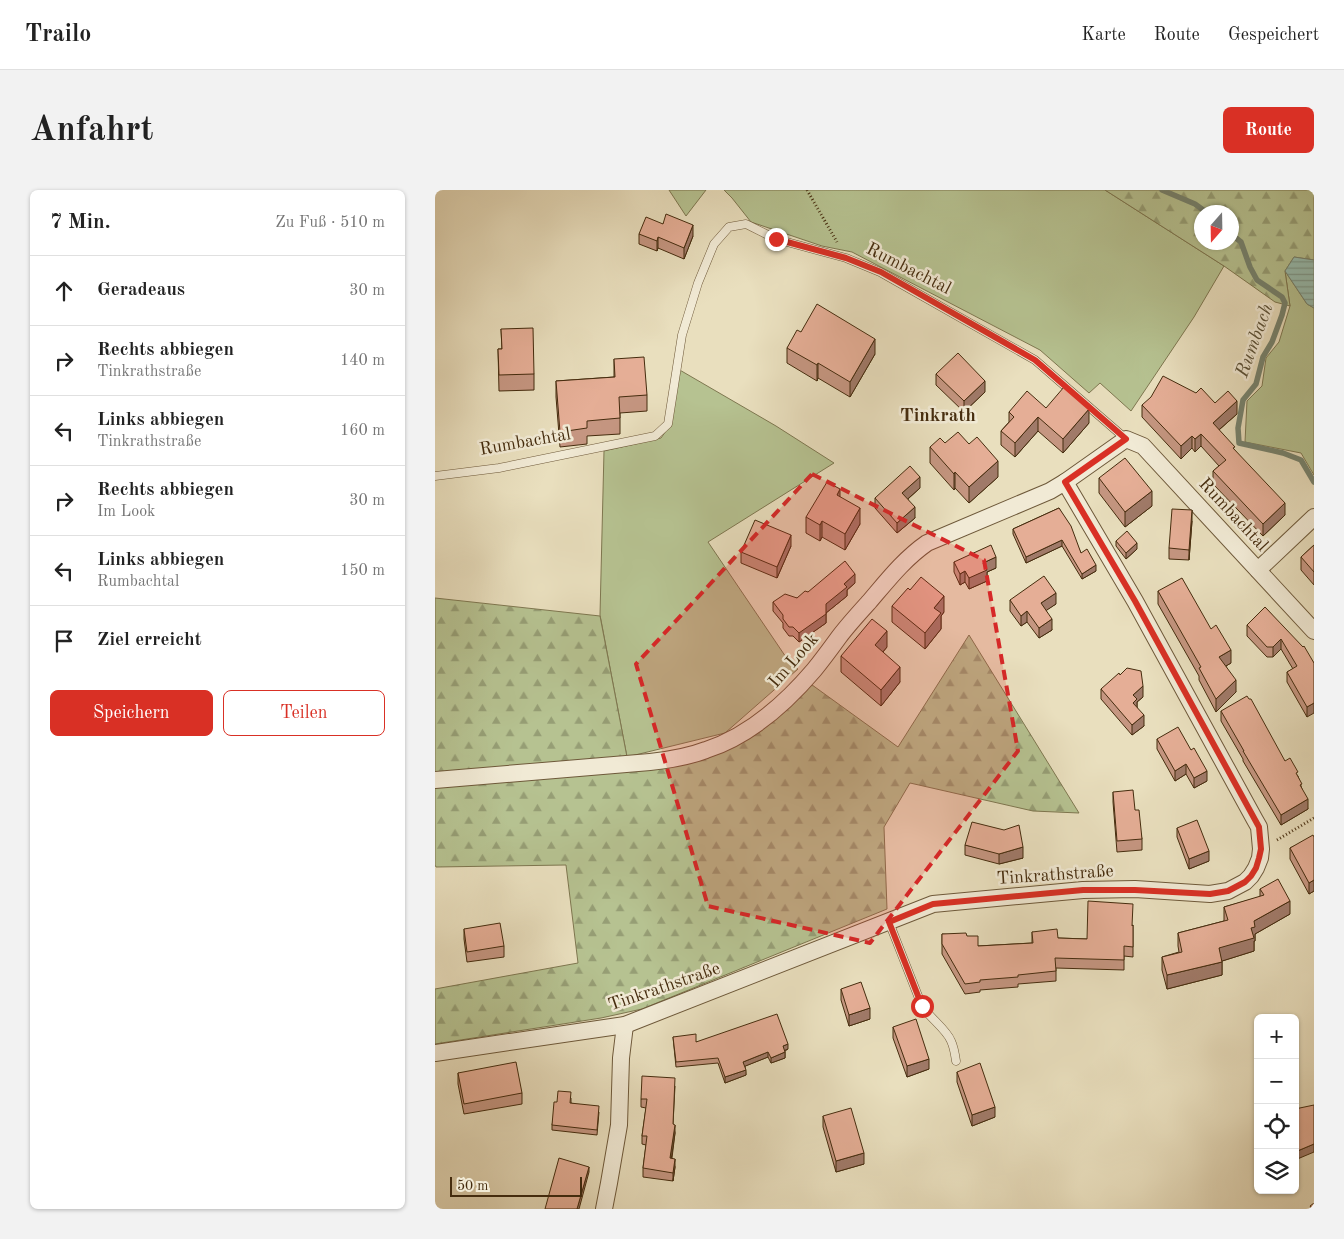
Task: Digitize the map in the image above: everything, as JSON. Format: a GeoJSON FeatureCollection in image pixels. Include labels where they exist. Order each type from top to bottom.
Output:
{"type":"FeatureCollection","features":[{"type":"Feature","properties":{"kind":"street","name":"Im Look"},"geometry":{"type":"LineString","coordinates":[[435,780],[651,762],[700,752],[733,738],[772,712],[803,682],[816,668],[840,635],[913,553],[927,543],[1050,491],[1126,439]]}},
{"type":"Feature","properties":{"kind":"street","name":"Rumbachtal"},"geometry":{"type":"LineString","coordinates":[[1126,439],[1143,446],[1314,631]]}},
{"type":"Feature","properties":{"kind":"street","name":"Tinkrathstraße"},"geometry":{"type":"LineString","coordinates":[[435,1053],[625,1025],[933,904],[1083,890],[1218,893],[1228,891],[1245,882],[1256,868],[1259,858],[1261,849],[1259,827],[1135,601],[1065,482]]}},
{"type":"Feature","properties":{"kind":"street"},"geometry":{"type":"LineString","coordinates":[[1258,570],[1314,517]]}},
{"type":"Feature","properties":{"kind":"street"},"geometry":{"type":"LineString","coordinates":[[604,1209],[619,1125],[621,1058],[625,1025]]}},
{"type":"Feature","properties":{"kind":"lane","name":"Rumbachtal"},"geometry":{"type":"LineString","coordinates":[[435,476],[499,468],[655,436],[668,424],[682,336],[698,283],[714,244],[729,227],[746,224],[776,239],[846,258],[881,272],[1035,360],[1126,439]]}},
{"type":"Feature","properties":{"kind":"lane"},"geometry":{"type":"LineString","coordinates":[[889,922],[922,1006],[951,1040],[956,1061]]}},
{"type":"Feature","properties":{"kind":"path"},"geometry":{"type":"LineString","coordinates":[[807,190],[846,258]]}},
{"type":"Feature","properties":{"kind":"path"},"geometry":{"type":"LineString","coordinates":[[1261,849],[1314,818]]}},
{"type":"Feature","properties":{"kind":"highlighted area"},"geometry":{"type":"Polygon","coordinates":[[[812,474],[984,560],[1018,751],[870,943],[708,906],[636,664],[812,474]]]}},
{"type":"Feature","properties":{"kind":"green space"},"geometry":{"type":"Polygon","coordinates":[[[669,190],[706,190],[686,216],[669,190]]]}},
{"type":"Feature","properties":{"kind":"green space"},"geometry":{"type":"Polygon","coordinates":[[[724,190],[1105,190],[1194,247],[1194,250],[1199,250],[1224,266],[1194,317],[1131,411],[1100,383],[1089,393],[1040,350],[852,252],[822,246],[751,222],[724,190]]]}},
{"type":"Feature","properties":{"kind":"green space"},"geometry":{"type":"Polygon","coordinates":[[[1105,190],[1314,190],[1314,260],[1294,257],[1285,271],[1290,306],[1275,302],[1199,250],[1239,250],[1239,205],[1194,205],[1194,247],[1105,190]]]}},
{"type":"Feature","properties":{"kind":"green space"},"geometry":{"type":"Polygon","coordinates":[[[1285,271],[1307,304],[1314,308],[1314,475],[1301,453],[1245,442],[1247,401],[1262,386],[1266,358],[1279,342],[1290,306],[1285,271]]]}},
{"type":"Feature","properties":{"kind":"green space"},"geometry":{"type":"Polygon","coordinates":[[[678,369],[776,426],[834,463],[708,542],[792,666],[798,669],[725,733],[627,757],[600,615],[604,451],[661,438],[670,425],[678,369]]]}},
{"type":"Feature","properties":{"kind":"green space"},"geometry":{"type":"Polygon","coordinates":[[[435,598],[600,616],[627,757],[435,777],[435,598]]]}},
{"type":"Feature","properties":{"kind":"green space"},"geometry":{"type":"Polygon","coordinates":[[[969,635],[1079,813],[1033,811],[910,783],[884,827],[887,909],[642,1009],[601,1018],[435,1044],[435,989],[578,963],[566,865],[436,867],[435,787],[711,754],[808,682],[898,747],[969,635]]]}},
{"type":"Feature","properties":{"kind":"water"},"geometry":{"type":"Polygon","coordinates":[[[1294,257],[1314,260],[1314,308],[1307,304],[1285,271],[1294,257]]]}},
{"type":"Feature","properties":{"kind":"building"},"geometry":{"type":"Polygon","coordinates":[[[666,214],[693,225],[684,248],[658,237],[657,241],[639,234],[646,217],[663,224],[666,214]]]}},
{"type":"Feature","properties":{"kind":"building"},"geometry":{"type":"Polygon","coordinates":[[[817,304],[875,339],[850,382],[818,363],[817,365],[787,348],[797,330],[801,332],[817,304]]]}},
{"type":"Feature","properties":{"kind":"building"},"geometry":{"type":"Polygon","coordinates":[[[533,328],[534,374],[499,375],[498,349],[502,349],[501,329],[533,328]]]}},
{"type":"Feature","properties":{"kind":"building"},"geometry":{"type":"Polygon","coordinates":[[[958,353],[985,381],[964,401],[936,374],[958,353]]]}},
{"type":"Feature","properties":{"kind":"building"},"geometry":{"type":"Polygon","coordinates":[[[644,357],[647,395],[619,397],[620,418],[587,421],[587,428],[560,432],[556,381],[615,377],[614,359],[644,357]]]}},
{"type":"Feature","properties":{"kind":"building"},"geometry":{"type":"Polygon","coordinates":[[[1163,376],[1196,393],[1201,388],[1215,403],[1228,391],[1237,401],[1213,423],[1235,447],[1233,448],[1285,503],[1263,524],[1213,471],[1226,460],[1201,434],[1195,439],[1192,436],[1181,446],[1142,405],[1151,397],[1163,376]]]}},
{"type":"Feature","properties":{"kind":"building"},"geometry":{"type":"Polygon","coordinates":[[[1064,387],[1089,409],[1063,439],[1038,417],[1015,443],[1001,431],[1014,417],[1009,412],[1027,391],[1046,408],[1064,387]]]}},
{"type":"Feature","properties":{"kind":"building"},"geometry":{"type":"Polygon","coordinates":[[[958,432],[969,444],[977,437],[998,461],[969,487],[955,472],[954,474],[930,447],[940,438],[945,443],[958,432]]]}},
{"type":"Feature","properties":{"kind":"building"},"geometry":{"type":"Polygon","coordinates":[[[1125,458],[1152,491],[1125,512],[1099,478],[1125,458]]]}},
{"type":"Feature","properties":{"kind":"building"},"geometry":{"type":"Polygon","coordinates":[[[910,466],[920,477],[902,493],[915,507],[897,523],[875,498],[910,466]]]}},
{"type":"Feature","properties":{"kind":"building"},"geometry":{"type":"Polygon","coordinates":[[[827,482],[840,489],[837,495],[860,508],[845,534],[822,521],[820,525],[806,517],[827,482]]]}},
{"type":"Feature","properties":{"kind":"building"},"geometry":{"type":"Polygon","coordinates":[[[1059,508],[1071,526],[1081,553],[1087,549],[1096,565],[1082,574],[1062,540],[1026,557],[1013,529],[1059,508]]]}},
{"type":"Feature","properties":{"kind":"building"},"geometry":{"type":"Polygon","coordinates":[[[1172,509],[1192,510],[1189,550],[1169,548],[1172,509]]]}},
{"type":"Feature","properties":{"kind":"building"},"geometry":{"type":"Polygon","coordinates":[[[755,520],[791,535],[777,567],[741,552],[755,520]]]}},
{"type":"Feature","properties":{"kind":"building"},"geometry":{"type":"Polygon","coordinates":[[[1127,531],[1137,543],[1126,553],[1116,541],[1127,531]]]}},
{"type":"Feature","properties":{"kind":"building"},"geometry":{"type":"Polygon","coordinates":[[[991,545],[996,557],[983,563],[987,570],[969,578],[965,571],[960,574],[954,562],[991,545]]]}},
{"type":"Feature","properties":{"kind":"building"},"geometry":{"type":"Polygon","coordinates":[[[1314,545],[1314,572],[1301,557],[1314,545]]]}},
{"type":"Feature","properties":{"kind":"building"},"geometry":{"type":"Polygon","coordinates":[[[845,561],[855,574],[844,584],[847,587],[826,604],[826,614],[799,633],[793,627],[789,627],[773,602],[785,594],[797,598],[805,591],[808,592],[845,561]]]}},
{"type":"Feature","properties":{"kind":"building"},"geometry":{"type":"Polygon","coordinates":[[[1044,576],[1056,593],[1041,603],[1052,619],[1039,628],[1027,611],[1021,616],[1010,600],[1044,576]]]}},
{"type":"Feature","properties":{"kind":"building"},"geometry":{"type":"Polygon","coordinates":[[[921,577],[944,596],[934,608],[941,613],[925,633],[892,606],[921,577]]]}},
{"type":"Feature","properties":{"kind":"building"},"geometry":{"type":"Polygon","coordinates":[[[1182,578],[1211,629],[1216,625],[1231,650],[1219,657],[1236,680],[1216,699],[1199,668],[1201,667],[1158,591],[1182,578]]]}},
{"type":"Feature","properties":{"kind":"building"},"geometry":{"type":"Polygon","coordinates":[[[1265,607],[1304,646],[1314,663],[1314,703],[1307,707],[1287,672],[1297,666],[1281,639],[1273,647],[1267,647],[1247,625],[1265,607]]]}},
{"type":"Feature","properties":{"kind":"building"},"geometry":{"type":"Polygon","coordinates":[[[872,619],[887,631],[875,645],[900,667],[881,690],[841,656],[872,619]]]}},
{"type":"Feature","properties":{"kind":"building"},"geometry":{"type":"Polygon","coordinates":[[[1127,668],[1141,671],[1143,686],[1133,695],[1137,699],[1133,703],[1144,715],[1132,725],[1101,689],[1127,668]]]}},
{"type":"Feature","properties":{"kind":"building"},"geometry":{"type":"Polygon","coordinates":[[[1247,696],[1251,699],[1285,761],[1290,758],[1298,772],[1296,773],[1302,784],[1300,785],[1308,799],[1281,815],[1221,711],[1247,696]]]}},
{"type":"Feature","properties":{"kind":"building"},"geometry":{"type":"Polygon","coordinates":[[[1178,727],[1191,750],[1194,748],[1207,771],[1194,778],[1186,764],[1175,771],[1157,739],[1178,727]]]}},
{"type":"Feature","properties":{"kind":"building"},"geometry":{"type":"Polygon","coordinates":[[[1133,790],[1135,810],[1139,810],[1142,839],[1117,841],[1113,792],[1133,790]]]}},
{"type":"Feature","properties":{"kind":"building"},"geometry":{"type":"Polygon","coordinates":[[[1197,820],[1209,851],[1189,859],[1177,828],[1197,820]]]}},
{"type":"Feature","properties":{"kind":"building"},"geometry":{"type":"Polygon","coordinates":[[[972,822],[1004,830],[1019,825],[1023,847],[999,854],[965,845],[972,822]]]}},
{"type":"Feature","properties":{"kind":"building"},"geometry":{"type":"Polygon","coordinates":[[[1313,835],[1314,880],[1309,883],[1290,848],[1313,835]]]}},
{"type":"Feature","properties":{"kind":"building"},"geometry":{"type":"Polygon","coordinates":[[[1278,879],[1290,901],[1254,921],[1255,927],[1251,928],[1254,938],[1219,948],[1222,962],[1167,975],[1162,957],[1182,952],[1178,933],[1228,920],[1224,907],[1264,895],[1260,889],[1278,879]]]}},
{"type":"Feature","properties":{"kind":"building"},"geometry":{"type":"Polygon","coordinates":[[[1088,901],[1133,904],[1133,947],[1124,946],[1124,960],[1055,958],[1056,971],[980,980],[980,982],[965,984],[942,944],[942,934],[966,933],[967,936],[978,936],[978,946],[1033,943],[1032,932],[1057,929],[1058,938],[1087,939],[1088,901]]]}},
{"type":"Feature","properties":{"kind":"building"},"geometry":{"type":"Polygon","coordinates":[[[500,923],[504,946],[467,952],[464,929],[500,923]]]}},
{"type":"Feature","properties":{"kind":"building"},"geometry":{"type":"Polygon","coordinates":[[[861,982],[870,1008],[849,1015],[841,989],[861,982]]]}},
{"type":"Feature","properties":{"kind":"building"},"geometry":{"type":"Polygon","coordinates":[[[777,1014],[788,1044],[783,1046],[785,1052],[771,1058],[768,1052],[743,1062],[746,1070],[725,1077],[718,1058],[676,1062],[673,1037],[696,1034],[696,1042],[777,1014]]]}},
{"type":"Feature","properties":{"kind":"building"},"geometry":{"type":"Polygon","coordinates":[[[916,1019],[929,1059],[907,1066],[893,1027],[916,1019]]]}},
{"type":"Feature","properties":{"kind":"building"},"geometry":{"type":"Polygon","coordinates":[[[516,1062],[522,1093],[464,1104],[458,1073],[516,1062]]]}},
{"type":"Feature","properties":{"kind":"building"},"geometry":{"type":"Polygon","coordinates":[[[980,1063],[995,1107],[972,1115],[957,1072],[980,1063]]]}},
{"type":"Feature","properties":{"kind":"building"},"geometry":{"type":"Polygon","coordinates":[[[642,1076],[675,1078],[673,1124],[675,1125],[670,1158],[675,1159],[673,1173],[643,1168],[647,1136],[642,1136],[647,1099],[641,1099],[642,1076]]]}},
{"type":"Feature","properties":{"kind":"building"},"geometry":{"type":"Polygon","coordinates":[[[558,1091],[571,1092],[570,1103],[599,1106],[597,1130],[552,1125],[554,1102],[557,1102],[558,1091]]]}},
{"type":"Feature","properties":{"kind":"building"},"geometry":{"type":"Polygon","coordinates":[[[1314,1105],[1314,1144],[1299,1150],[1299,1149],[1299,1108],[1314,1105]]]}},
{"type":"Feature","properties":{"kind":"building"},"geometry":{"type":"Polygon","coordinates":[[[851,1108],[864,1153],[836,1161],[823,1116],[851,1108]]]}},
{"type":"Feature","properties":{"kind":"building"},"geometry":{"type":"Polygon","coordinates":[[[559,1158],[589,1167],[577,1209],[545,1209],[559,1158]]]}},
{"type":"Feature","properties":{"kind":"waterway","name":"Rumbach"},"geometry":{"type":"LineString","coordinates":[[1162,190],[1196,205]]}},
{"type":"Feature","properties":{"kind":"waterway","name":"Rumbach"},"geometry":{"type":"LineString","coordinates":[[1239,240],[1257,280],[1282,297],[1285,303],[1272,342],[1263,357],[1256,384],[1243,400],[1238,428],[1239,443],[1283,453],[1301,460],[1314,482]]}},
{"type":"Feature","properties":{"kind":"district","name":"Tinkrath"},"geometry":{"type":"Point","coordinates":[938,414]}},
{"type":"Feature","properties":{"kind":"route"},"geometry":{"type":"LineString","coordinates":[[776,239],[846,258],[881,272],[1035,360],[1126,439],[1065,482],[1135,601],[1259,827],[1261,849],[1256,868],[1245,882],[1228,891],[1210,894],[1135,890],[1083,890],[933,904],[889,922],[922,1006]]}}]}
